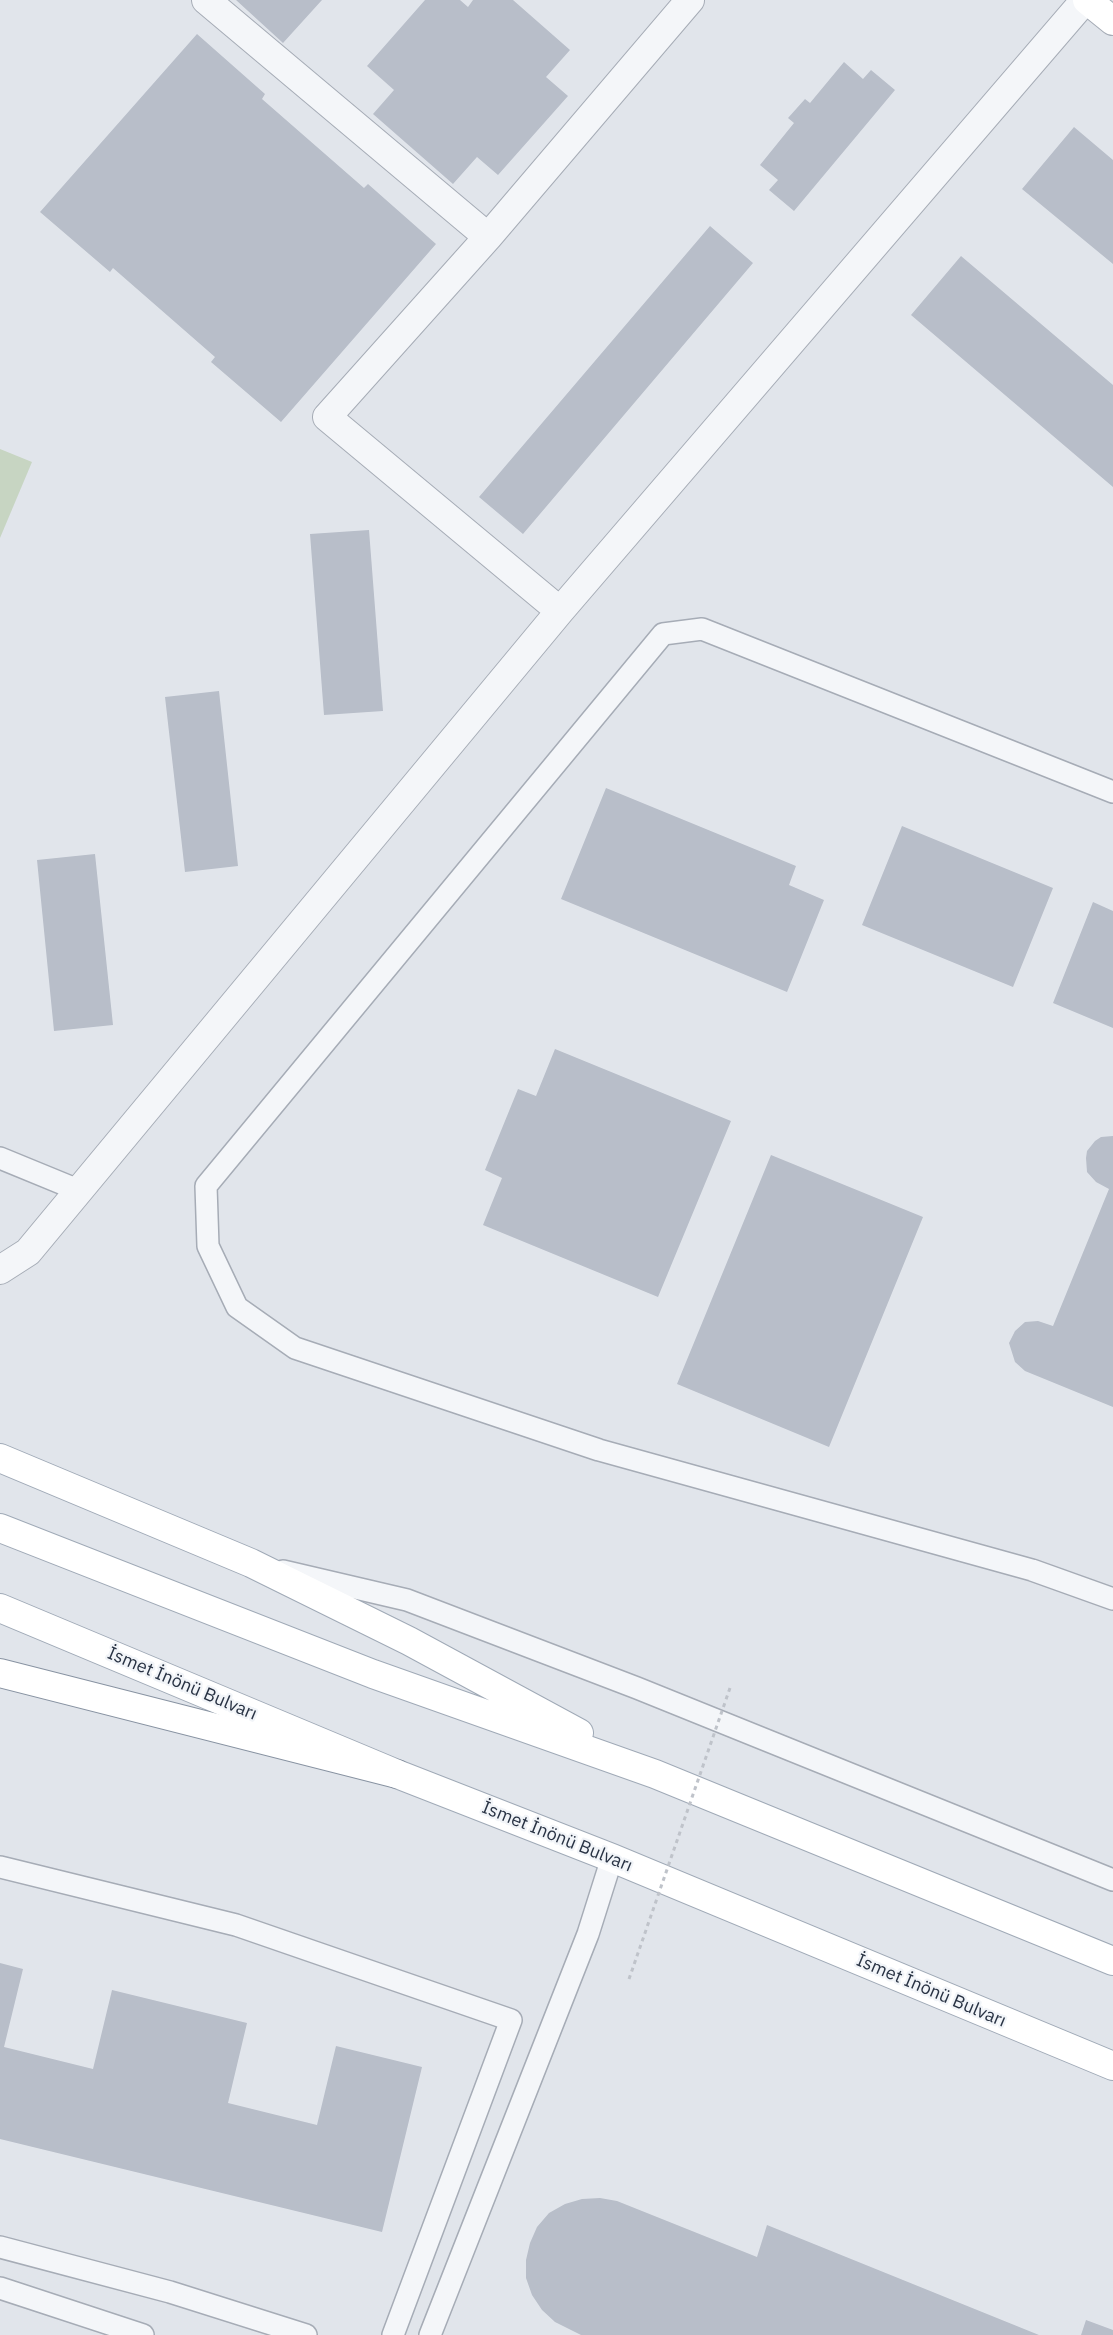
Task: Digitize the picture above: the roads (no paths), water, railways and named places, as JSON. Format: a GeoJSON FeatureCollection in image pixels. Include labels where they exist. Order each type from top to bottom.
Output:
{"type":"FeatureCollection","features":[{"type":"Feature","properties":{"kind":"main road"},"geometry":{"type":"LineString","coordinates":[[1086,0],[1113,22]]}},
{"type":"Feature","properties":{"kind":"main road"},"geometry":{"type":"LineString","coordinates":[[0,1458],[251,1563],[409,1641],[655,1774]]}},
{"type":"Feature","properties":{"kind":"main road"},"geometry":{"type":"LineString","coordinates":[[0,1528],[373,1674],[655,1774],[1113,1961]]}},
{"type":"Feature","properties":{"kind":"main road","name":"İsmet İnönü Bulvarı"},"geometry":{"type":"LineString","coordinates":[[0,1608],[397,1774],[612,1858],[1113,2066]]}},
{"type":"Feature","properties":{"kind":"main road"},"geometry":{"type":"LineString","coordinates":[[0,1673],[397,1774]]}},
{"type":"Feature","properties":{"kind":"street"},"geometry":{"type":"LineString","coordinates":[[206,0],[488,237]]}},
{"type":"Feature","properties":{"kind":"street"},"geometry":{"type":"LineString","coordinates":[[560,610],[327,417],[488,237],[690,0]]}},
{"type":"Feature","properties":{"kind":"street"},"geometry":{"type":"LineString","coordinates":[[0,1270],[28,1252],[560,610],[1086,0]]}},
{"type":"Feature","properties":{"kind":"lane"},"geometry":{"type":"LineString","coordinates":[[1113,792],[702,629],[663,634],[206,1186],[208,1246],[237,1307],[295,1348],[599,1450],[1032,1570],[1113,1599]]}},
{"type":"Feature","properties":{"kind":"lane"},"geometry":{"type":"LineString","coordinates":[[0,1158],[78,1190]]}},
{"type":"Feature","properties":{"kind":"lane"},"geometry":{"type":"LineString","coordinates":[[251,1563],[407,1600],[646,1692],[1113,1880]]}},
{"type":"Feature","properties":{"kind":"lane"},"geometry":{"type":"LineString","coordinates":[[430,2335],[588,1934],[612,1858]]}},
{"type":"Feature","properties":{"kind":"lane"},"geometry":{"type":"LineString","coordinates":[[0,1867],[236,1925],[511,2020],[393,2335]]}},
{"type":"Feature","properties":{"kind":"lane"},"geometry":{"type":"LineString","coordinates":[[0,2247],[170,2292],[306,2335]]}},
{"type":"Feature","properties":{"kind":"lane"},"geometry":{"type":"LineString","coordinates":[[0,2288],[142,2335]]}}]}
